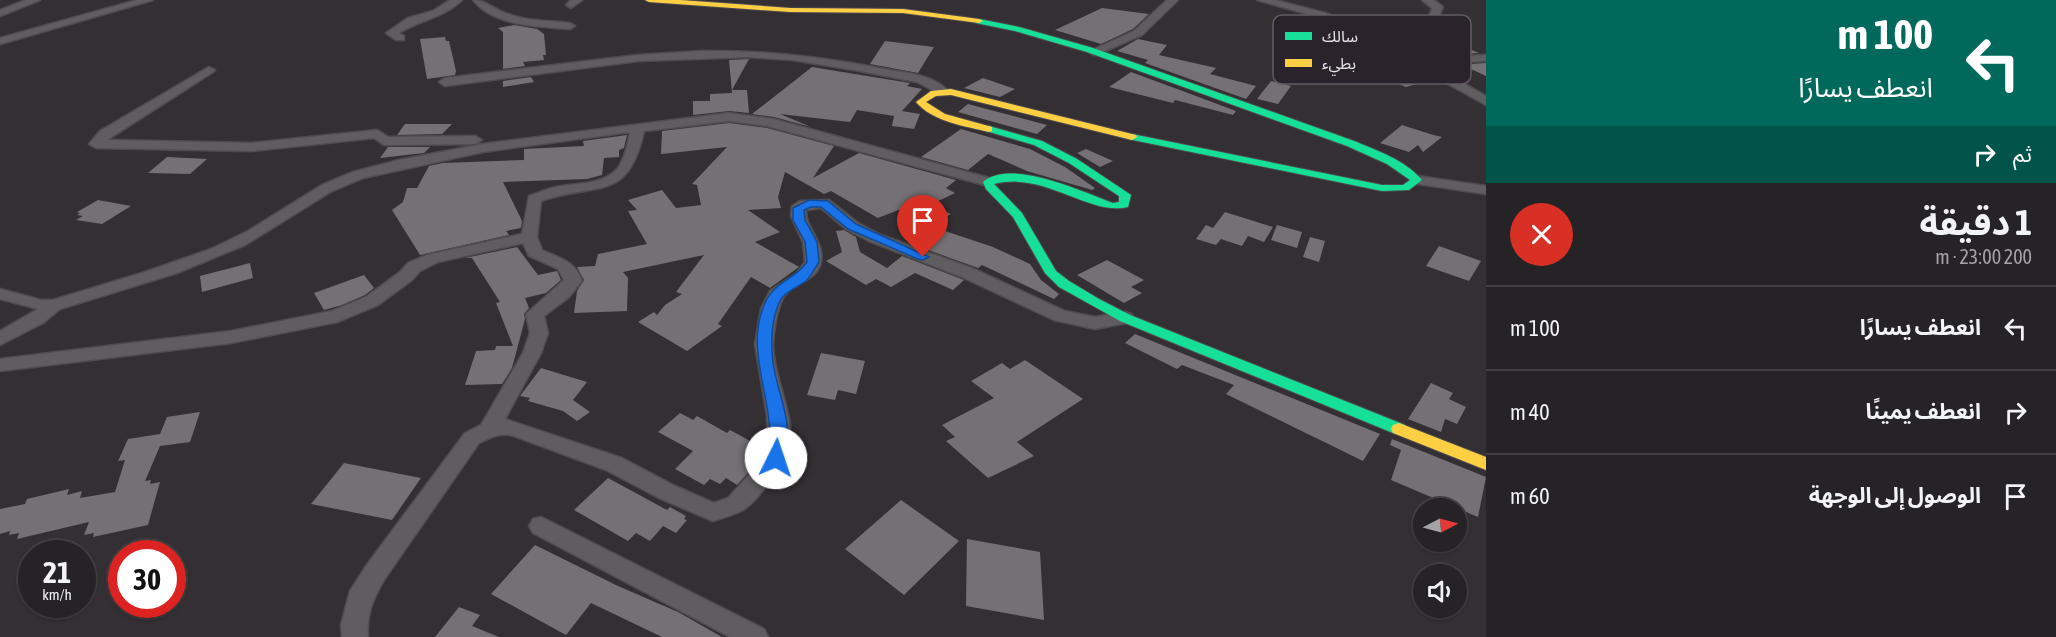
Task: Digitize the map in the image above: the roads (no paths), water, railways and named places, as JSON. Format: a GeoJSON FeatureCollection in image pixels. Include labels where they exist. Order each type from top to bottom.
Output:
{"type":"FeatureCollection","features":[{"type":"Feature","properties":{"kind":"main road"},"geometry":{"type":"LineString","coordinates":[[649,0],[790,10],[877,10],[946,15],[1020,29],[1094,52],[1354,146],[1402,166],[1410,171],[1417,180],[1407,188],[1397,189],[1352,183],[1090,128],[942,91],[923,98],[921,102],[922,106],[952,119],[1038,143],[1116,187],[1125,195],[1124,205],[1112,206],[1017,177],[996,177],[988,182],[990,187],[1018,215],[1030,233],[1042,260],[1051,273],[1064,284],[1125,318],[1486,464]]}},
{"type":"Feature","properties":{"kind":"street"},"geometry":{"type":"LineString","coordinates":[[0,13],[35,0]]}},
{"type":"Feature","properties":{"kind":"street"},"geometry":{"type":"LineString","coordinates":[[0,41],[148,0]]}},
{"type":"Feature","properties":{"kind":"street"},"geometry":{"type":"LineString","coordinates":[[400,38],[392,33],[412,20],[437,13],[457,0]]}},
{"type":"Feature","properties":{"kind":"street"},"geometry":{"type":"LineString","coordinates":[[478,0],[489,11],[507,18],[570,26]]}},
{"type":"Feature","properties":{"kind":"street"},"geometry":{"type":"LineString","coordinates":[[1094,52],[1138,33],[1173,0]]}},
{"type":"Feature","properties":{"kind":"street"},"geometry":{"type":"LineString","coordinates":[[1262,0],[1320,15]]}},
{"type":"Feature","properties":{"kind":"street"},"geometry":{"type":"LineString","coordinates":[[1427,0],[1438,7],[1434,15]]}},
{"type":"Feature","properties":{"kind":"street"},"geometry":{"type":"LineString","coordinates":[[445,82],[645,58],[716,53],[828,60],[921,80],[942,91]]}},
{"type":"Feature","properties":{"kind":"street"},"geometry":{"type":"LineString","coordinates":[[1471,59],[1486,58]]}},
{"type":"Feature","properties":{"kind":"street"},"geometry":{"type":"LineString","coordinates":[[209,70],[105,134],[96,144],[244,148],[376,134],[384,141],[479,140],[506,146]]}},
{"type":"Feature","properties":{"kind":"street"},"geometry":{"type":"LineString","coordinates":[[1458,84],[1486,101]]}},
{"type":"Feature","properties":{"kind":"street"},"geometry":{"type":"LineString","coordinates":[[0,294],[41,305],[54,304],[159,273],[237,243],[265,229],[323,192],[356,176],[443,155],[710,118],[746,118],[988,182]]}},
{"type":"Feature","properties":{"kind":"street"},"geometry":{"type":"LineString","coordinates":[[488,430],[532,353],[539,333],[535,314],[563,293],[573,281],[572,273],[567,266],[535,253],[529,237],[534,200],[562,190],[592,188],[610,183],[630,159],[638,128]]}},
{"type":"Feature","properties":{"kind":"street"},"geometry":{"type":"LineString","coordinates":[[1417,180],[1486,190]]}},
{"type":"Feature","properties":{"kind":"street"},"geometry":{"type":"LineString","coordinates":[[355,637],[354,625],[359,599],[375,573],[472,438],[488,430],[504,426],[559,443],[614,464],[667,492],[713,512],[736,505],[776,458],[779,442],[777,416],[764,344],[770,309],[779,291],[802,277],[813,262],[811,242],[798,212],[800,206],[809,203],[824,204],[852,226],[876,238],[998,286],[1060,316],[1095,322],[1125,318]]}},
{"type":"Feature","properties":{"kind":"street"},"geometry":{"type":"LineString","coordinates":[[0,365],[231,337],[337,315],[372,301],[406,276],[414,267],[434,258],[529,237]]}},
{"type":"Feature","properties":{"kind":"street"},"geometry":{"type":"LineString","coordinates":[[0,339],[37,319],[54,304]]}},
{"type":"Feature","properties":{"kind":"street"},"geometry":{"type":"LineString","coordinates":[[541,526],[755,637]]}}]}
